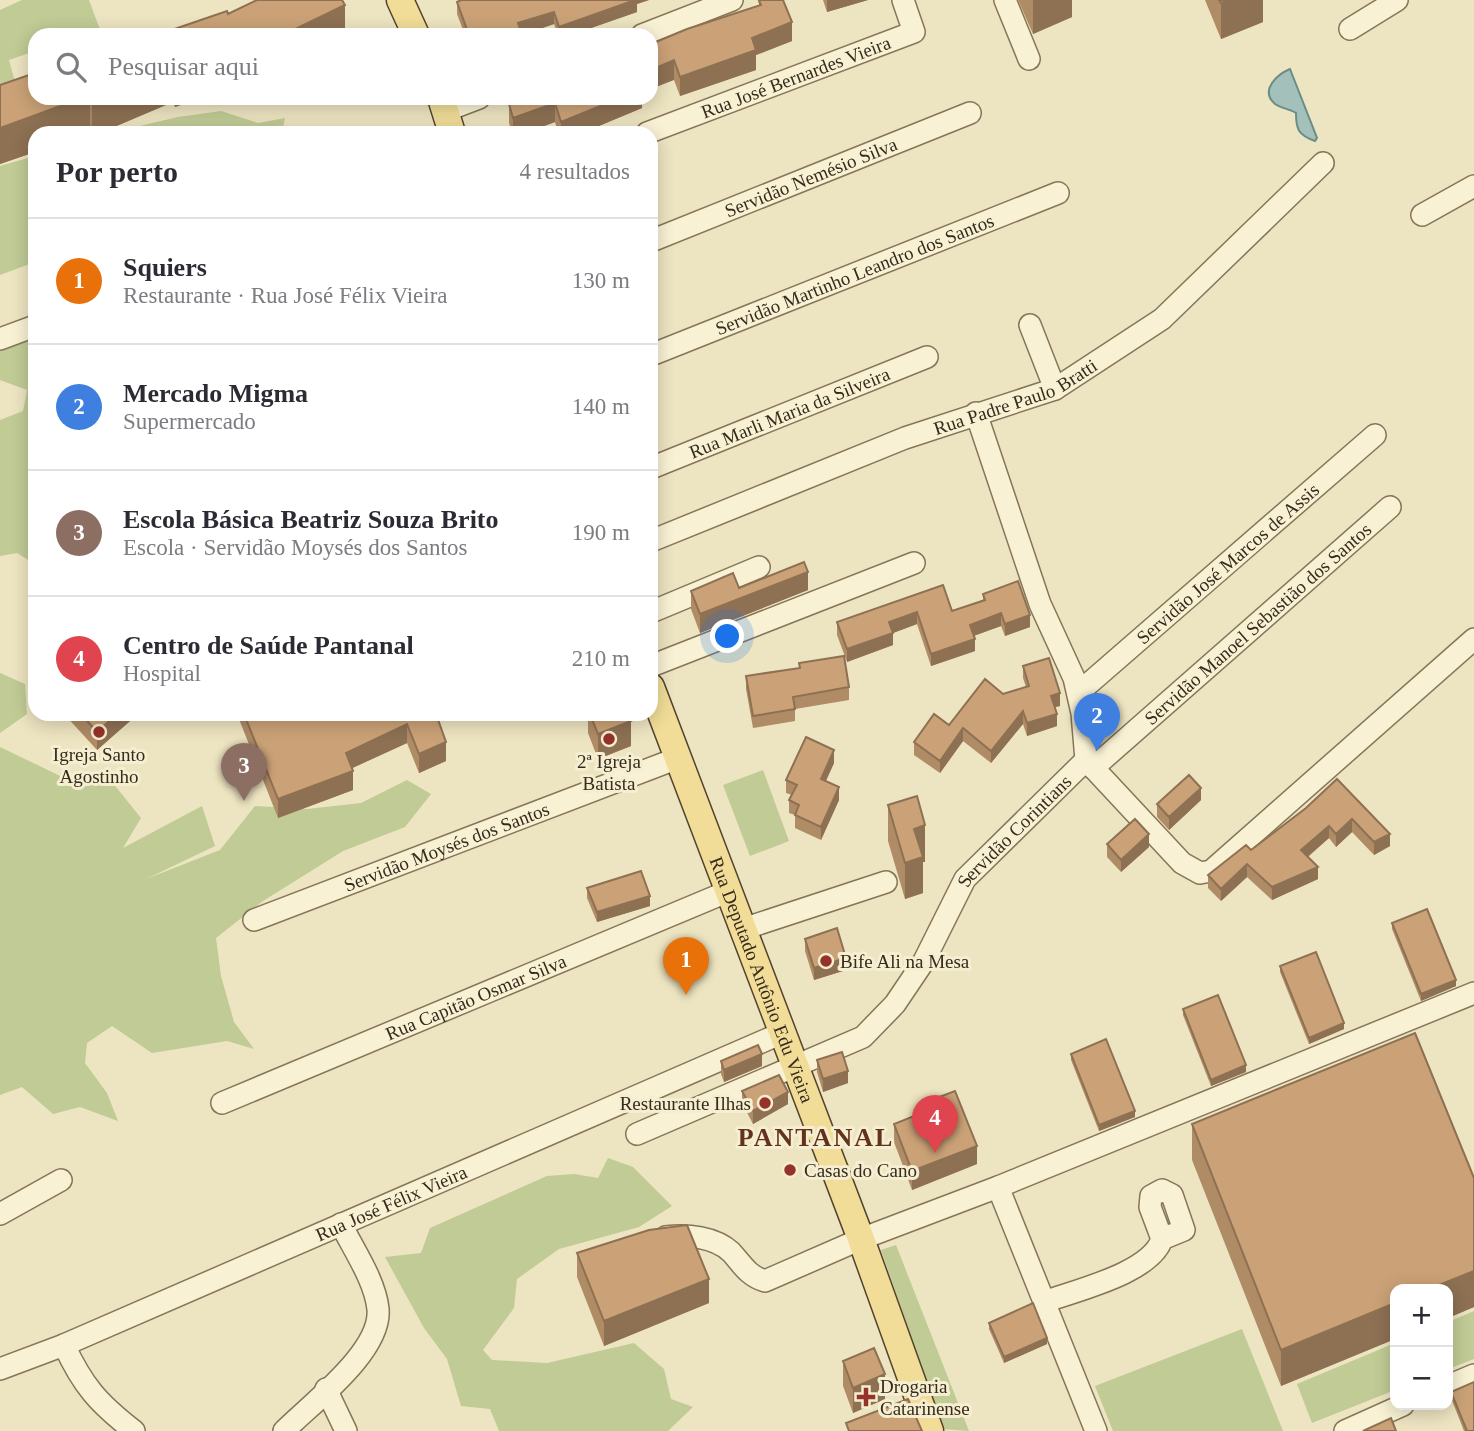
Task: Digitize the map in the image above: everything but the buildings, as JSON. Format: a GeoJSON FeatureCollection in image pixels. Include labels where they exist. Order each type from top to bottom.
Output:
{"type":"FeatureCollection","features":[{"type":"Feature","properties":{"kind":"main road"},"geometry":{"type":"LineString","coordinates":[[400,0],[413,28]]}},
{"type":"Feature","properties":{"kind":"main road","name":"Rua Deputado Antônio Edu Vieira"},"geometry":{"type":"LineString","coordinates":[[658,705],[861,1240],[930,1431]]}},
{"type":"Feature","properties":{"kind":"street"},"geometry":{"type":"LineString","coordinates":[[658,29],[732,0]]}},
{"type":"Feature","properties":{"kind":"street","name":"Rua José Bernardes Vieira"},"geometry":{"type":"LineString","coordinates":[[658,129],[914,32],[902,0]]}},
{"type":"Feature","properties":{"kind":"street"},"geometry":{"type":"LineString","coordinates":[[1005,0],[1029,59]]}},
{"type":"Feature","properties":{"kind":"street"},"geometry":{"type":"LineString","coordinates":[[1350,29],[1397,0]]}},
{"type":"Feature","properties":{"kind":"street"},"geometry":{"type":"LineString","coordinates":[[446,114],[465,105]]}},
{"type":"Feature","properties":{"kind":"street","name":"Servidão Nemésio Silva"},"geometry":{"type":"LineString","coordinates":[[658,238],[970,113]]}},
{"type":"Feature","properties":{"kind":"street","name":"Rua Padre Paulo Bratti"},"geometry":{"type":"LineString","coordinates":[[658,538],[905,438],[976,412],[1055,389],[1162,319],[1323,163]]}},
{"type":"Feature","properties":{"kind":"street"},"geometry":{"type":"LineString","coordinates":[[1422,215],[1474,186]]}},
{"type":"Feature","properties":{"kind":"street","name":"Servidão Martinho Leandro dos Santos"},"geometry":{"type":"LineString","coordinates":[[658,352],[1058,193]]}},
{"type":"Feature","properties":{"kind":"street"},"geometry":{"type":"LineString","coordinates":[[1030,325],[1055,389]]}},
{"type":"Feature","properties":{"kind":"street"},"geometry":{"type":"LineString","coordinates":[[0,339],[28,329]]}},
{"type":"Feature","properties":{"kind":"street","name":"Rua Marli Maria da Silveira"},"geometry":{"type":"LineString","coordinates":[[658,465],[927,357]]}},
{"type":"Feature","properties":{"kind":"street"},"geometry":{"type":"LineString","coordinates":[[976,412],[1040,604],[1078,693],[1089,764]]}},
{"type":"Feature","properties":{"kind":"street","name":"Servidão José Marcos de Assis"},"geometry":{"type":"LineString","coordinates":[[1078,693],[1375,435]]}},
{"type":"Feature","properties":{"kind":"street","name":"Servidão Manoel Sebastião dos Santos"},"geometry":{"type":"LineString","coordinates":[[1089,764],[1390,507]]}},
{"type":"Feature","properties":{"kind":"street"},"geometry":{"type":"LineString","coordinates":[[658,663],[914,563]]}},
{"type":"Feature","properties":{"kind":"street"},"geometry":{"type":"LineString","coordinates":[[658,609],[759,568]]}},
{"type":"Feature","properties":{"kind":"street","name":"Servidão Corintians"},"geometry":{"type":"LineString","coordinates":[[637,1134],[842,1048],[876,1026],[925,961],[965,879],[1089,764],[1182,863],[1200,873],[1211,871],[1474,639]]}},
{"type":"Feature","properties":{"kind":"street","name":"Servidão Moysés dos Santos"},"geometry":{"type":"LineString","coordinates":[[254,920],[678,758]]}},
{"type":"Feature","properties":{"kind":"street"},"geometry":{"type":"LineString","coordinates":[[743,929],[886,882]]}},
{"type":"Feature","properties":{"kind":"street","name":"Rua Capitão Osmar Silva"},"geometry":{"type":"LineString","coordinates":[[222,1103],[729,891]]}},
{"type":"Feature","properties":{"kind":"street"},"geometry":{"type":"LineString","coordinates":[[644,1243],[682,1234],[716,1243],[729,1250],[754,1278],[765,1281],[1474,993]]}},
{"type":"Feature","properties":{"kind":"street","name":"Rua José Félix Vieira"},"geometry":{"type":"LineString","coordinates":[[0,1368],[64,1345],[782,1032]]}},
{"type":"Feature","properties":{"kind":"street"},"geometry":{"type":"LineString","coordinates":[[0,1214],[61,1180]]}},
{"type":"Feature","properties":{"kind":"street"},"geometry":{"type":"LineString","coordinates":[[998,1188],[1096,1431]]}},
{"type":"Feature","properties":{"kind":"street"},"geometry":{"type":"LineString","coordinates":[[284,1431],[361,1355],[377,1325],[375,1294],[341,1224]]}},
{"type":"Feature","properties":{"kind":"street"},"geometry":{"type":"LineString","coordinates":[[1044,1302],[1127,1271],[1158,1252],[1163,1238]]}},
{"type":"Feature","properties":{"kind":"street"},"geometry":{"type":"LineString","coordinates":[[64,1345],[82,1382],[93,1396],[134,1431]]}},
{"type":"Feature","properties":{"kind":"street"},"geometry":{"type":"LineString","coordinates":[[1453,1383],[1474,1376]]}},
{"type":"Feature","properties":{"kind":"street"},"geometry":{"type":"LineString","coordinates":[[326,1389],[346,1431]]}},
{"type":"Feature","properties":{"kind":"street"},"geometry":{"type":"LineString","coordinates":[[893,1410],[918,1399]]}},
{"type":"Feature","properties":{"kind":"street"},"geometry":{"type":"LineString","coordinates":[[1345,1431],[1392,1410]]}},
{"type":"Feature","properties":{"kind":"green space"},"geometry":{"type":"Polygon","coordinates":[[[22,0],[89,0],[99,28],[28,28],[28,53],[9,60],[15,82],[0,87],[0,10],[22,0]]]}},
{"type":"Feature","properties":{"kind":"green space"},"geometry":{"type":"Polygon","coordinates":[[[221,111],[258,123],[285,118],[283,126],[140,126],[221,111]]]}},
{"type":"Feature","properties":{"kind":"green space"},"geometry":{"type":"Polygon","coordinates":[[[28,158],[28,265],[0,275],[0,166],[28,158]]]}},
{"type":"Feature","properties":{"kind":"green space"},"geometry":{"type":"Polygon","coordinates":[[[28,337],[28,560],[17,553],[0,556],[0,420],[23,411],[27,390],[0,380],[0,344],[28,337]]]}},
{"type":"Feature","properties":{"kind":"green space"},"geometry":{"type":"Polygon","coordinates":[[[0,673],[25,684],[27,714],[0,733],[0,673]]]}},
{"type":"Feature","properties":{"kind":"green space"},"geometry":{"type":"Polygon","coordinates":[[[0,747],[81,786],[112,782],[141,818],[123,848],[202,806],[215,846],[146,879],[220,850],[255,806],[307,809],[361,803],[407,780],[431,794],[405,827],[343,851],[263,901],[216,938],[221,976],[234,1022],[254,1049],[227,1041],[152,1053],[112,1026],[87,1043],[85,1063],[107,1093],[118,1121],[80,1107],[53,1114],[22,1087],[0,1095],[0,747]]]}},
{"type":"Feature","properties":{"kind":"green space"},"geometry":{"type":"Polygon","coordinates":[[[763,770],[789,841],[750,856],[723,785],[763,770]]]}},
{"type":"Feature","properties":{"kind":"green space"},"geometry":{"type":"Polygon","coordinates":[[[608,1158],[633,1167],[672,1206],[639,1227],[559,1249],[517,1279],[514,1308],[483,1350],[492,1360],[547,1363],[634,1343],[664,1369],[671,1399],[693,1407],[668,1431],[499,1431],[490,1409],[461,1406],[447,1359],[424,1328],[385,1257],[421,1253],[430,1228],[547,1176],[574,1174],[598,1178],[608,1158]]]}},
{"type":"Feature","properties":{"kind":"green space"},"geometry":{"type":"Polygon","coordinates":[[[896,1245],[969,1431],[943,1429],[881,1250],[896,1245]]]}},
{"type":"Feature","properties":{"kind":"green space"},"geometry":{"type":"Polygon","coordinates":[[[1474,1311],[1474,1359],[1453,1367],[1453,1347],[1453,1320],[1474,1311]]]}},
{"type":"Feature","properties":{"kind":"green space"},"geometry":{"type":"Polygon","coordinates":[[[1242,1329],[1283,1431],[1113,1431],[1095,1386],[1242,1329]]]}},
{"type":"Feature","properties":{"kind":"green space"},"geometry":{"type":"Polygon","coordinates":[[[1390,1345],[1390,1392],[1312,1423],[1297,1384],[1390,1345]]]}},
{"type":"Feature","properties":{"kind":"water"},"geometry":{"type":"Polygon","coordinates":[[[1290,69],[1317,138],[1315,141],[1299,131],[1296,113],[1275,104],[1271,99],[1269,93],[1272,83],[1290,69]]]}},
{"type":"Feature","properties":{"kind":"place","name":"Igreja Santo Agostinho"},"geometry":{"type":"Point","coordinates":[99,732]}},
{"type":"Feature","properties":{"kind":"place","name":"2ª Igreja Batista"},"geometry":{"type":"Point","coordinates":[609,739]}},
{"type":"Feature","properties":{"kind":"place","name":"Mercado Migma"},"geometry":{"type":"Point","coordinates":[1097,751]}},
{"type":"Feature","properties":{"kind":"place","name":"Escola Básica Beatriz Souza Brito"},"geometry":{"type":"Point","coordinates":[244,801]}},
{"type":"Feature","properties":{"kind":"place","name":"Bife Ali na Mesa"},"geometry":{"type":"Point","coordinates":[826,961]}},
{"type":"Feature","properties":{"kind":"place","name":"Squiers"},"geometry":{"type":"Point","coordinates":[686,995]}},
{"type":"Feature","properties":{"kind":"place","name":"Restaurante Ilhas"},"geometry":{"type":"Point","coordinates":[765,1103]}},
{"type":"Feature","properties":{"kind":"place","name":"Centro de Saúde Pantanal"},"geometry":{"type":"Point","coordinates":[935,1153]}},
{"type":"Feature","properties":{"kind":"place","name":"Casas do Cano"},"geometry":{"type":"Point","coordinates":[790,1170]}},
{"type":"Feature","properties":{"kind":"place","name":"Drogaria Catarinense"},"geometry":{"type":"Point","coordinates":[866,1397]}},
{"type":"Feature","properties":{"kind":"district","name":"PANTANAL"},"geometry":{"type":"Point","coordinates":[816,1137]}}]}
